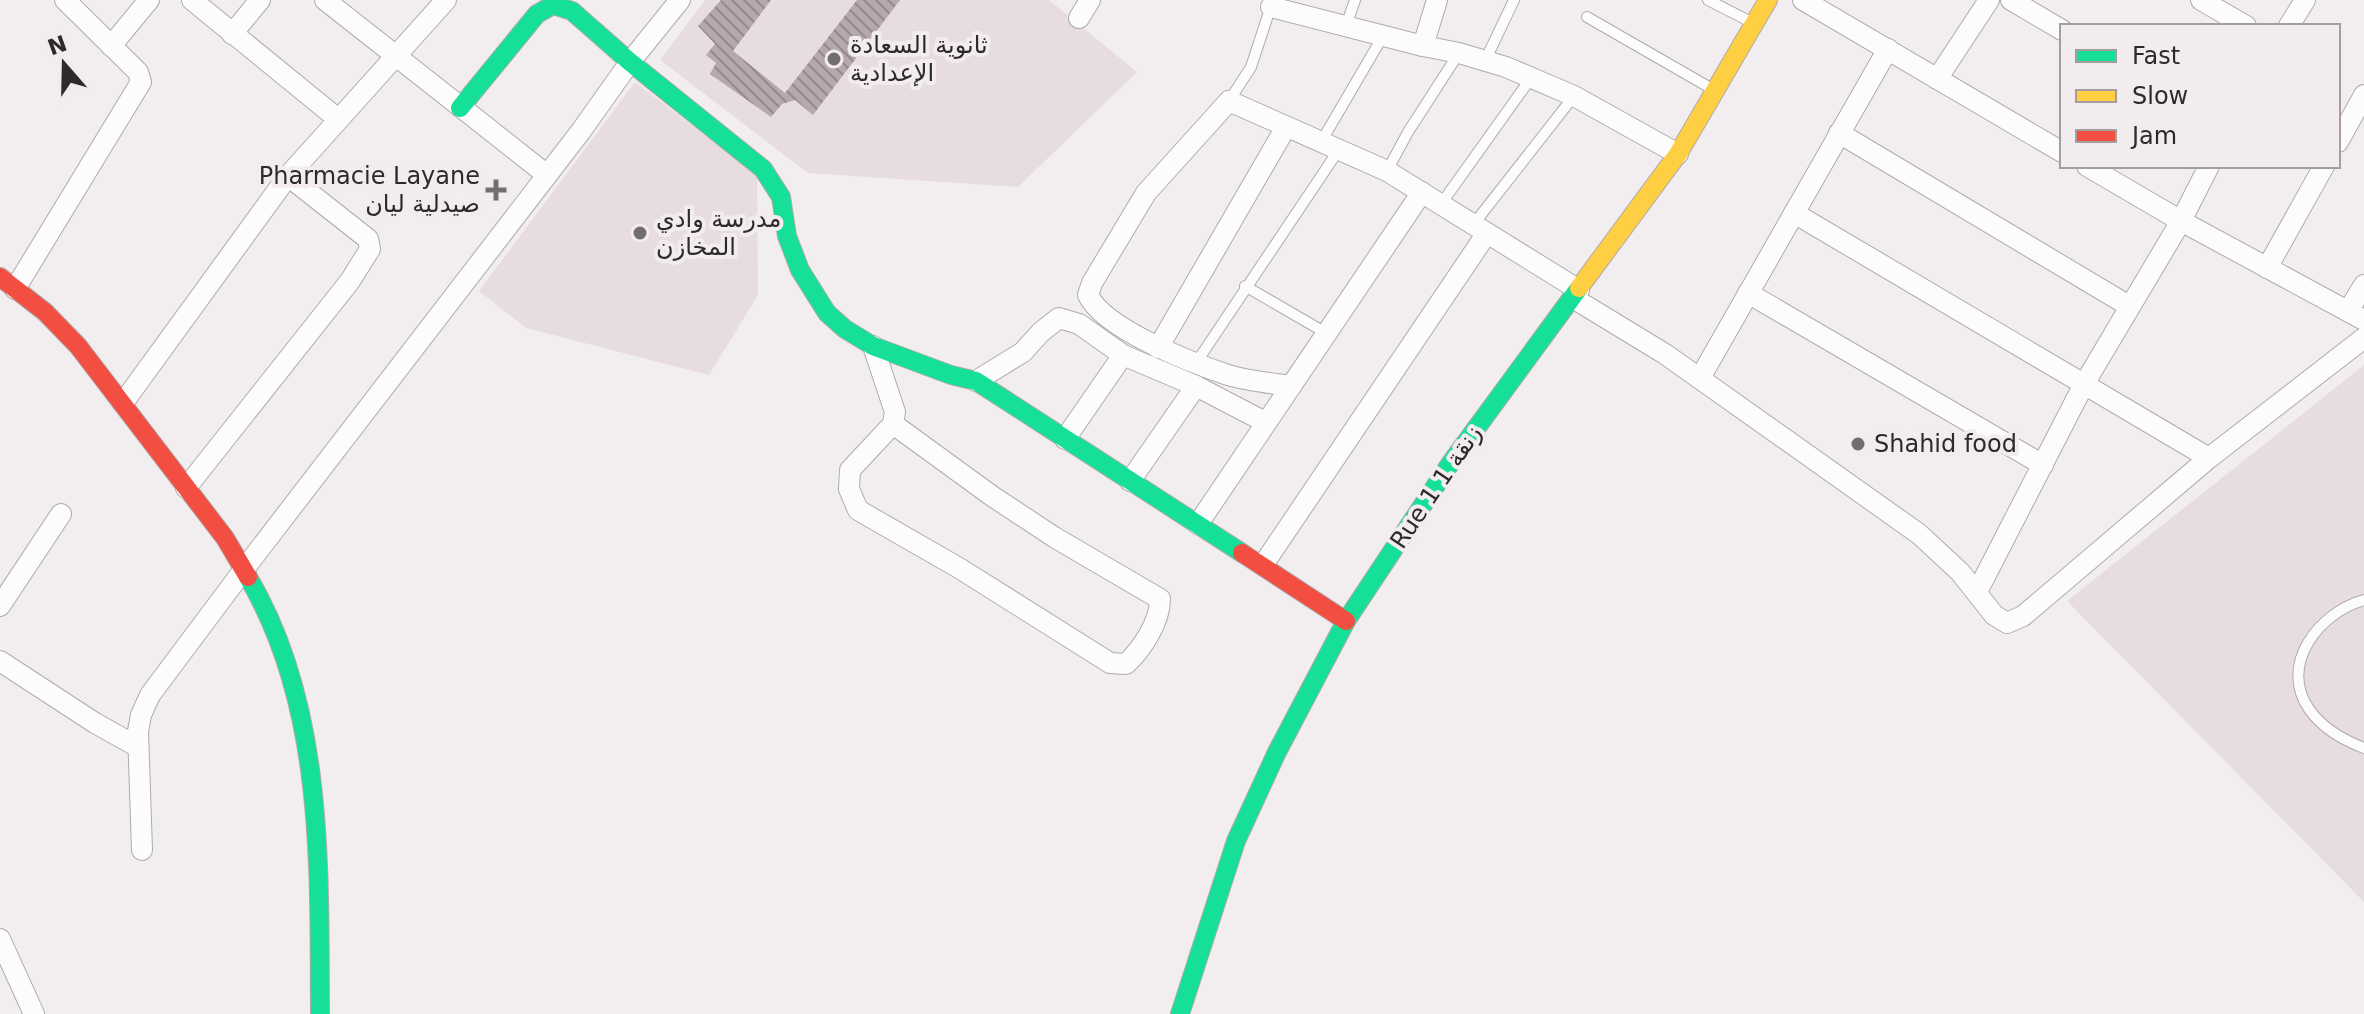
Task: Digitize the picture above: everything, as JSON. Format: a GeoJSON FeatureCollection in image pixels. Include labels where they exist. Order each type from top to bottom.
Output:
{"type":"FeatureCollection","features":[{"type":"Feature","properties":{"kind":"street"},"geometry":{"type":"LineString","coordinates":[[65,0],[138,72],[141,82],[7,283],[45,312],[78,346],[123,403],[245,568],[271,619],[300,709],[311,766],[316,829],[320,1014]]}},
{"type":"Feature","properties":{"kind":"street"},"geometry":{"type":"LineString","coordinates":[[111,46],[149,0]]}},
{"type":"Feature","properties":{"kind":"street"},"geometry":{"type":"LineString","coordinates":[[192,0],[338,119]]}},
{"type":"Feature","properties":{"kind":"street"},"geometry":{"type":"LineString","coordinates":[[232,34],[260,0]]}},
{"type":"Feature","properties":{"kind":"street"},"geometry":{"type":"LineString","coordinates":[[325,0],[547,175]]}},
{"type":"Feature","properties":{"kind":"street"},"geometry":{"type":"LineString","coordinates":[[123,403],[288,176],[446,0]]}},
{"type":"Feature","properties":{"kind":"street"},"geometry":{"type":"LineString","coordinates":[[142,850],[138,747],[141,715],[150,695],[680,0]]}},
{"type":"Feature","properties":{"kind":"street"},"geometry":{"type":"LineString","coordinates":[[1079,18],[1090,0]]}},
{"type":"Feature","properties":{"kind":"street"},"geometry":{"type":"LineString","coordinates":[[1423,46],[1437,0]]}},
{"type":"Feature","properties":{"kind":"street","name":"Rue 1 زنقة 1"},"geometry":{"type":"LineString","coordinates":[[1180,1014],[1236,841],[1277,752],[1346,621],[1450,464],[1678,154],[1768,0]]}},
{"type":"Feature","properties":{"kind":"street"},"geometry":{"type":"LineString","coordinates":[[1803,0],[2060,151]]}},
{"type":"Feature","properties":{"kind":"street"},"geometry":{"type":"LineString","coordinates":[[1937,79],[1989,0]]}},
{"type":"Feature","properties":{"kind":"street"},"geometry":{"type":"LineString","coordinates":[[2011,0],[2060,29]]}},
{"type":"Feature","properties":{"kind":"street"},"geometry":{"type":"LineString","coordinates":[[2201,0],[2243,24]]}},
{"type":"Feature","properties":{"kind":"street"},"geometry":{"type":"LineString","coordinates":[[2290,24],[2305,0]]}},
{"type":"Feature","properties":{"kind":"street"},"geometry":{"type":"LineString","coordinates":[[1272,4],[1485,61],[1574,96],[1678,154]]}},
{"type":"Feature","properties":{"kind":"street"},"geometry":{"type":"LineString","coordinates":[[460,108],[537,14],[553,5],[572,11],[763,169],[781,197],[787,236],[800,270],[827,313],[845,329],[873,346],[976,381],[1346,621]]}},
{"type":"Feature","properties":{"kind":"street"},"geometry":{"type":"LineString","coordinates":[[1700,378],[1888,49]]}},
{"type":"Feature","properties":{"kind":"street"},"geometry":{"type":"LineString","coordinates":[[2340,138],[2364,95]]}},
{"type":"Feature","properties":{"kind":"street"},"geometry":{"type":"LineString","coordinates":[[1291,386],[1231,376],[1158,348],[1094,308],[1088,295],[1092,283],[1146,193],[1229,101],[1387,171],[1480,229],[1700,378],[1919,534],[1943,555],[1999,621],[2007,623],[2023,616],[2209,458],[2364,338]]}},
{"type":"Feature","properties":{"kind":"street"},"geometry":{"type":"LineString","coordinates":[[1158,348],[1286,127]]}},
{"type":"Feature","properties":{"kind":"street"},"geometry":{"type":"LineString","coordinates":[[1839,133],[2129,306]]}},
{"type":"Feature","properties":{"kind":"street"},"geometry":{"type":"LineString","coordinates":[[2090,168],[2356,316],[2364,285]]}},
{"type":"Feature","properties":{"kind":"street"},"geometry":{"type":"LineString","coordinates":[[1977,592],[2083,386],[2181,221],[2208,168]]}},
{"type":"Feature","properties":{"kind":"street"},"geometry":{"type":"LineString","coordinates":[[2267,268],[2323,168]]}},
{"type":"Feature","properties":{"kind":"street"},"geometry":{"type":"LineString","coordinates":[[186,488],[350,281],[370,249],[368,239],[288,176]]}},
{"type":"Feature","properties":{"kind":"street"},"geometry":{"type":"LineString","coordinates":[[1198,524],[1422,192]]}},
{"type":"Feature","properties":{"kind":"street"},"geometry":{"type":"LineString","coordinates":[[1794,213],[2209,458]]}},
{"type":"Feature","properties":{"kind":"street"},"geometry":{"type":"LineString","coordinates":[[1263,565],[1480,229]]}},
{"type":"Feature","properties":{"kind":"street"},"geometry":{"type":"LineString","coordinates":[[1748,293],[2043,465]]}},
{"type":"Feature","properties":{"kind":"street"},"geometry":{"type":"LineString","coordinates":[[976,381],[1023,352],[1059,318],[1079,324],[1123,355],[1196,386],[1265,422]]}},
{"type":"Feature","properties":{"kind":"street"},"geometry":{"type":"LineString","coordinates":[[873,346],[895,412],[893,424],[850,470],[849,489],[858,510],[959,568],[1110,663],[1126,664],[1136,655],[1160,612],[1160,599],[1041,529],[893,424]]}},
{"type":"Feature","properties":{"kind":"street"},"geometry":{"type":"LineString","coordinates":[[1065,439],[1123,355]]}},
{"type":"Feature","properties":{"kind":"street"},"geometry":{"type":"LineString","coordinates":[[1130,481],[1196,386]]}},
{"type":"Feature","properties":{"kind":"street"},"geometry":{"type":"LineString","coordinates":[[0,606],[61,514]]}},
{"type":"Feature","properties":{"kind":"street"},"geometry":{"type":"LineString","coordinates":[[0,661],[138,747]]}},
{"type":"Feature","properties":{"kind":"street"},"geometry":{"type":"LineString","coordinates":[[0,941],[34,1014]]}},
{"type":"Feature","properties":{"kind":"lane"},"geometry":{"type":"LineString","coordinates":[[1346,26],[1355,0]]}},
{"type":"Feature","properties":{"kind":"lane"},"geometry":{"type":"LineString","coordinates":[[1485,61],[1514,0]]}},
{"type":"Feature","properties":{"kind":"lane"},"geometry":{"type":"LineString","coordinates":[[1708,0],[1755,24]]}},
{"type":"Feature","properties":{"kind":"lane"},"geometry":{"type":"LineString","coordinates":[[1229,101],[1251,67],[1272,4]]}},
{"type":"Feature","properties":{"kind":"lane"},"geometry":{"type":"LineString","coordinates":[[1587,17],[1716,91]]}},
{"type":"Feature","properties":{"kind":"lane"},"geometry":{"type":"LineString","coordinates":[[1196,363],[1329,147],[1383,36]]}},
{"type":"Feature","properties":{"kind":"lane"},"geometry":{"type":"LineString","coordinates":[[1387,171],[1459,53]]}},
{"type":"Feature","properties":{"kind":"lane"},"geometry":{"type":"LineString","coordinates":[[1441,204],[1531,78]]}},
{"type":"Feature","properties":{"kind":"lane"},"geometry":{"type":"LineString","coordinates":[[1480,229],[1574,96]]}},
{"type":"Feature","properties":{"kind":"lane"},"geometry":{"type":"LineString","coordinates":[[1245,286],[1326,333]]}},
{"type":"Feature","properties":{"kind":"lane"},"geometry":{"type":"LineString","coordinates":[[2364,600],[2339,610],[2318,627],[2304,651],[2298,679],[2308,707],[2319,720],[2346,740],[2364,748]]}},
{"type":"Feature","properties":{"kind":"shaded area"},"geometry":{"type":"Polygon","coordinates":[[[705,0],[1049,0],[1137,72],[1018,187],[808,173],[660,60],[705,0]]]}},
{"type":"Feature","properties":{"kind":"shaded area","name":"مدرسة وادي المخازن"},"geometry":{"type":"Polygon","coordinates":[[[635,82],[757,175],[758,295],[709,375],[526,328],[479,291],[635,82]]]}},
{"type":"Feature","properties":{"kind":"shaded area"},"geometry":{"type":"Polygon","coordinates":[[[2364,365],[2364,902],[2067,601],[2364,365]]]}},
{"type":"Feature","properties":{"kind":"building","name":"ثانوية السعادة الإعدادية"},"geometry":{"type":"Polygon","coordinates":[[[721,0],[771,0],[733,51],[785,93],[857,0],[900,0],[813,115],[795,100],[782,104],[771,117],[710,74],[716,63],[706,55],[715,44],[698,26],[721,0]]]}},
{"type":"Feature","properties":{"kind":"traffic: fast"},"geometry":{"type":"LineString","coordinates":[[460,108],[537,14],[553,5],[572,11],[763,169],[781,197],[787,236],[800,270],[827,313],[845,329],[873,346],[976,381],[1242,553]]}},
{"type":"Feature","properties":{"kind":"traffic: fast"},"geometry":{"type":"LineString","coordinates":[[1180,1014],[1236,841],[1277,752],[1346,621],[1450,464],[1579,288]]}},
{"type":"Feature","properties":{"kind":"traffic: fast"},"geometry":{"type":"LineString","coordinates":[[248,577],[273,627],[292,680],[304,734],[317,846],[320,1014]]}},
{"type":"Feature","properties":{"kind":"traffic: slow"},"geometry":{"type":"LineString","coordinates":[[1579,288],[1678,154],[1768,0]]}},
{"type":"Feature","properties":{"kind":"traffic: jam"},"geometry":{"type":"LineString","coordinates":[[0,277],[45,312],[78,346],[225,538],[248,577]]}},
{"type":"Feature","properties":{"kind":"traffic: jam"},"geometry":{"type":"LineString","coordinates":[[1242,553],[1346,621]]}},
{"type":"Feature","properties":{"kind":"place","name":"ثانوية السعادة الإعدادية"},"geometry":{"type":"Point","coordinates":[834,59]}},
{"type":"Feature","properties":{"kind":"place","name":"Pharmacie Layane صيدلية ليان"},"geometry":{"type":"Point","coordinates":[496,190]}},
{"type":"Feature","properties":{"kind":"place","name":"مدرسة وادي المخازن"},"geometry":{"type":"Point","coordinates":[640,233]}},
{"type":"Feature","properties":{"kind":"place","name":"Shahid food"},"geometry":{"type":"Point","coordinates":[1858,444]}}]}
